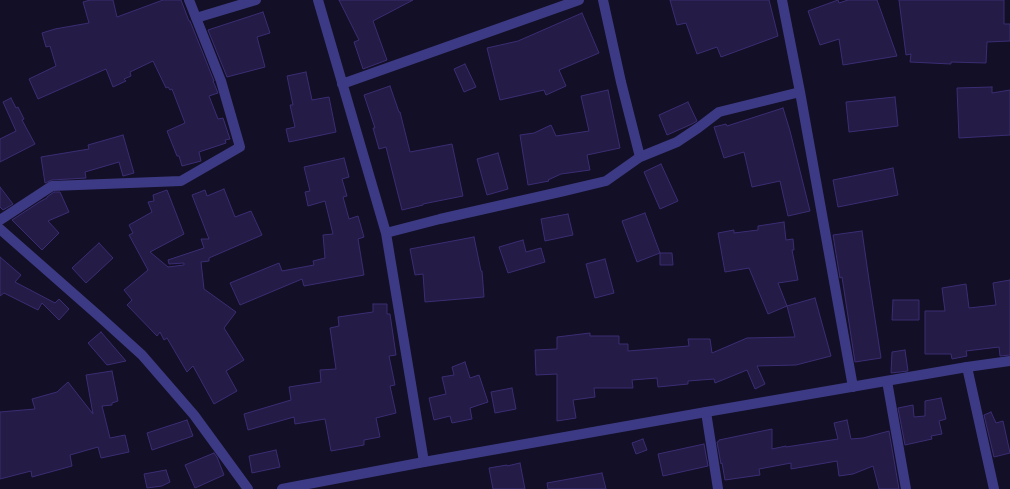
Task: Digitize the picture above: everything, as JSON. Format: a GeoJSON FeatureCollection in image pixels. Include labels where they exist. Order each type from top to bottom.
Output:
{"type":"FeatureCollection","features":[{"type":"Feature","properties":{"kind":"street"},"geometry":{"type":"LineString","coordinates":[[0,220],[52,186],[181,181],[240,147],[221,81],[189,0]]}},
{"type":"Feature","properties":{"kind":"street"},"geometry":{"type":"LineString","coordinates":[[196,18],[256,0]]}},
{"type":"Feature","properties":{"kind":"street"},"geometry":{"type":"LineString","coordinates":[[318,0],[386,233],[424,462]]}},
{"type":"Feature","properties":{"kind":"street"},"geometry":{"type":"LineString","coordinates":[[342,84],[579,0]]}},
{"type":"Feature","properties":{"kind":"street"},"geometry":{"type":"LineString","coordinates":[[603,0],[621,82],[640,157]]}},
{"type":"Feature","properties":{"kind":"street"},"geometry":{"type":"LineString","coordinates":[[782,0],[800,92],[852,387]]}},
{"type":"Feature","properties":{"kind":"street"},"geometry":{"type":"LineString","coordinates":[[386,233],[440,219],[564,192],[606,181],[640,157],[677,142],[719,112],[800,92]]}},
{"type":"Feature","properties":{"kind":"street"},"geometry":{"type":"LineString","coordinates":[[0,229],[142,355],[194,414],[248,489]]}},
{"type":"Feature","properties":{"kind":"street"},"geometry":{"type":"LineString","coordinates":[[282,489],[706,412],[1010,361]]}},
{"type":"Feature","properties":{"kind":"street"},"geometry":{"type":"LineString","coordinates":[[967,367],[994,489]]}},
{"type":"Feature","properties":{"kind":"street"},"geometry":{"type":"LineString","coordinates":[[887,381],[906,489]]}},
{"type":"Feature","properties":{"kind":"street"},"geometry":{"type":"LineString","coordinates":[[706,412],[718,489]]}},
{"type":"Feature","properties":{"kind":"building"},"geometry":{"type":"Polygon","coordinates":[[[90,0],[113,0],[117,17],[163,0],[181,0],[218,93],[209,96],[218,119],[223,118],[230,139],[225,140],[226,143],[199,152],[201,161],[182,166],[167,131],[185,123],[172,89],[170,90],[168,87],[166,88],[153,61],[130,72],[131,76],[124,79],[126,81],[113,87],[106,69],[38,99],[29,79],[56,66],[50,46],[46,47],[42,33],[55,29],[89,23],[83,2],[90,0]]]}},
{"type":"Feature","properties":{"kind":"building"},"geometry":{"type":"Polygon","coordinates":[[[339,0],[413,0],[373,21],[387,60],[363,69],[354,42],[359,40],[339,0]]]}},
{"type":"Feature","properties":{"kind":"building"},"geometry":{"type":"Polygon","coordinates":[[[670,0],[769,0],[778,36],[721,57],[717,47],[697,54],[686,23],[677,25],[670,0]]]}},
{"type":"Feature","properties":{"kind":"building"},"geometry":{"type":"Polygon","coordinates":[[[838,0],[839,3],[848,0],[877,0],[897,56],[843,65],[839,39],[820,45],[808,11],[838,0]]]}},
{"type":"Feature","properties":{"kind":"building"},"geometry":{"type":"Polygon","coordinates":[[[899,0],[1004,0],[1004,24],[1010,24],[1010,41],[987,42],[986,63],[951,62],[951,64],[910,62],[911,54],[906,55],[899,0]]]}},
{"type":"Feature","properties":{"kind":"building"},"geometry":{"type":"Polygon","coordinates":[[[263,12],[270,33],[257,37],[265,67],[227,77],[208,30],[263,12]]]}},
{"type":"Feature","properties":{"kind":"building"},"geometry":{"type":"Polygon","coordinates":[[[582,13],[599,53],[559,70],[566,86],[546,95],[544,90],[500,100],[487,48],[518,41],[582,13]]]}},
{"type":"Feature","properties":{"kind":"building"},"geometry":{"type":"Polygon","coordinates":[[[465,64],[476,87],[464,92],[454,69],[465,64]]]}},
{"type":"Feature","properties":{"kind":"building"},"geometry":{"type":"Polygon","coordinates":[[[306,72],[312,100],[329,97],[336,132],[289,142],[286,129],[295,127],[290,105],[293,105],[287,76],[306,72]]]}},
{"type":"Feature","properties":{"kind":"building"},"geometry":{"type":"Polygon","coordinates":[[[390,86],[400,112],[410,152],[452,144],[463,196],[402,210],[386,147],[379,149],[373,128],[375,128],[364,95],[390,86]]]}},
{"type":"Feature","properties":{"kind":"building"},"geometry":{"type":"Polygon","coordinates":[[[992,87],[992,93],[1010,90],[1010,135],[959,138],[957,88],[992,87]]]}},
{"type":"Feature","properties":{"kind":"building"},"geometry":{"type":"Polygon","coordinates":[[[608,90],[620,148],[587,155],[590,170],[561,174],[548,180],[549,181],[528,185],[520,135],[534,133],[551,125],[556,136],[589,131],[581,96],[608,90]]]}},
{"type":"Feature","properties":{"kind":"building"},"geometry":{"type":"Polygon","coordinates":[[[895,97],[898,126],[849,132],[846,102],[895,97]]]}},
{"type":"Feature","properties":{"kind":"building"},"geometry":{"type":"Polygon","coordinates":[[[11,98],[16,108],[18,107],[24,119],[22,120],[35,144],[0,162],[0,139],[16,131],[3,102],[11,98]]]}},
{"type":"Feature","properties":{"kind":"building"},"geometry":{"type":"Polygon","coordinates":[[[688,102],[697,121],[667,135],[659,115],[688,102]]]}},
{"type":"Feature","properties":{"kind":"building"},"geometry":{"type":"Polygon","coordinates":[[[783,108],[810,211],[788,216],[780,181],[752,187],[744,152],[724,158],[714,127],[726,124],[727,126],[783,108]]]}},
{"type":"Feature","properties":{"kind":"building"},"geometry":{"type":"Polygon","coordinates":[[[123,135],[134,173],[123,176],[119,162],[85,172],[86,178],[52,180],[45,183],[41,157],[89,149],[88,145],[123,135]]]}},
{"type":"Feature","properties":{"kind":"building"},"geometry":{"type":"Polygon","coordinates":[[[498,153],[508,189],[487,195],[477,159],[498,153]]]}},
{"type":"Feature","properties":{"kind":"building"},"geometry":{"type":"Polygon","coordinates":[[[344,158],[349,177],[342,179],[347,196],[343,197],[349,219],[358,216],[364,237],[358,239],[364,275],[304,286],[302,279],[240,305],[230,283],[279,263],[282,271],[314,265],[313,261],[325,258],[323,235],[333,234],[325,201],[308,206],[305,192],[310,191],[304,167],[344,158]]]}},
{"type":"Feature","properties":{"kind":"building"},"geometry":{"type":"Polygon","coordinates":[[[661,164],[678,201],[660,209],[644,172],[661,164]]]}},
{"type":"Feature","properties":{"kind":"building"},"geometry":{"type":"Polygon","coordinates":[[[893,168],[898,195],[838,207],[833,180],[893,168]]]}},
{"type":"Feature","properties":{"kind":"building"},"geometry":{"type":"Polygon","coordinates":[[[0,187],[13,204],[3,210],[0,207],[0,187]]]}},
{"type":"Feature","properties":{"kind":"building"},"geometry":{"type":"Polygon","coordinates":[[[224,189],[235,217],[251,211],[262,235],[209,258],[209,261],[201,262],[204,289],[236,312],[224,328],[244,360],[226,371],[237,391],[214,404],[193,366],[187,372],[167,338],[164,340],[160,332],[157,336],[127,305],[132,300],[124,290],[148,270],[129,235],[133,233],[129,225],[152,212],[148,202],[154,201],[153,195],[167,190],[184,234],[150,252],[168,267],[184,265],[184,263],[169,264],[168,260],[204,248],[201,239],[209,239],[192,195],[205,190],[207,196],[224,189]]]}},
{"type":"Feature","properties":{"kind":"building"},"geometry":{"type":"Polygon","coordinates":[[[54,192],[60,192],[69,212],[48,221],[59,233],[42,250],[12,220],[54,192]]]}},
{"type":"Feature","properties":{"kind":"building"},"geometry":{"type":"Polygon","coordinates":[[[645,213],[660,253],[637,262],[622,221],[645,213]]]}},
{"type":"Feature","properties":{"kind":"building"},"geometry":{"type":"Polygon","coordinates":[[[568,214],[573,235],[545,241],[541,219],[568,214]]]}},
{"type":"Feature","properties":{"kind":"building"},"geometry":{"type":"Polygon","coordinates":[[[784,222],[786,240],[793,239],[794,250],[792,250],[798,280],[778,283],[787,306],[768,314],[749,268],[725,272],[718,233],[734,230],[734,233],[758,230],[758,226],[784,222]]]}},
{"type":"Feature","properties":{"kind":"building"},"geometry":{"type":"Polygon","coordinates":[[[862,231],[881,358],[855,362],[842,277],[840,278],[833,235],[862,231]]]}},
{"type":"Feature","properties":{"kind":"building"},"geometry":{"type":"Polygon","coordinates":[[[474,237],[482,271],[484,297],[425,302],[423,274],[415,275],[410,249],[474,237]]]}},
{"type":"Feature","properties":{"kind":"building"},"geometry":{"type":"Polygon","coordinates":[[[523,240],[526,252],[541,248],[545,262],[508,273],[499,247],[523,240]]]}},
{"type":"Feature","properties":{"kind":"building"},"geometry":{"type":"Polygon","coordinates":[[[99,243],[113,258],[86,283],[72,268],[99,243]]]}},
{"type":"Feature","properties":{"kind":"building"},"geometry":{"type":"Polygon","coordinates":[[[660,253],[672,253],[673,265],[660,265],[660,253]]]}},
{"type":"Feature","properties":{"kind":"building"},"geometry":{"type":"Polygon","coordinates":[[[0,257],[21,275],[15,282],[55,303],[59,299],[69,309],[59,320],[42,303],[38,310],[4,293],[0,296],[0,257]]]}},
{"type":"Feature","properties":{"kind":"building"},"geometry":{"type":"Polygon","coordinates":[[[605,259],[614,293],[595,298],[586,264],[605,259]]]}},
{"type":"Feature","properties":{"kind":"building"},"geometry":{"type":"Polygon","coordinates":[[[1010,280],[1010,355],[1000,356],[999,347],[966,351],[967,356],[952,359],[951,354],[925,354],[925,311],[945,311],[942,288],[966,284],[969,308],[996,305],[993,283],[1010,280]]]}},
{"type":"Feature","properties":{"kind":"building"},"geometry":{"type":"Polygon","coordinates":[[[815,298],[831,356],[796,365],[757,366],[765,384],[755,389],[747,370],[715,383],[714,379],[688,381],[688,384],[658,387],[657,378],[632,380],[633,388],[594,388],[595,397],[573,400],[576,418],[557,421],[557,374],[536,375],[535,350],[557,349],[557,337],[590,333],[590,336],[619,336],[619,344],[628,344],[628,351],[689,346],[688,339],[710,339],[712,353],[747,338],[795,337],[787,306],[815,298]]]}},
{"type":"Feature","properties":{"kind":"building"},"geometry":{"type":"Polygon","coordinates":[[[893,300],[919,300],[919,320],[892,320],[893,300]]]}},
{"type":"Feature","properties":{"kind":"building"},"geometry":{"type":"Polygon","coordinates":[[[373,304],[387,304],[387,314],[390,314],[396,355],[389,356],[395,385],[390,386],[396,413],[376,418],[380,437],[364,440],[364,445],[331,451],[325,419],[295,424],[294,417],[248,430],[244,414],[291,400],[289,387],[321,382],[320,370],[336,369],[330,328],[339,326],[338,317],[373,312],[373,304]]]}},
{"type":"Feature","properties":{"kind":"building"},"geometry":{"type":"Polygon","coordinates":[[[101,332],[126,361],[107,365],[88,343],[101,332]]]}},
{"type":"Feature","properties":{"kind":"building"},"geometry":{"type":"Polygon","coordinates":[[[905,350],[908,371],[891,373],[892,352],[905,350]]]}},
{"type":"Feature","properties":{"kind":"building"},"geometry":{"type":"Polygon","coordinates":[[[465,362],[470,378],[479,375],[488,402],[470,408],[472,419],[452,423],[450,416],[434,420],[429,398],[446,394],[442,377],[454,375],[452,367],[465,362]]]}},
{"type":"Feature","properties":{"kind":"building"},"geometry":{"type":"Polygon","coordinates":[[[112,371],[118,401],[112,403],[112,405],[102,406],[110,438],[125,435],[129,452],[101,458],[98,447],[70,455],[72,466],[32,477],[31,471],[0,479],[0,412],[35,409],[32,399],[57,392],[68,382],[93,414],[86,375],[112,371]]]}},
{"type":"Feature","properties":{"kind":"building"},"geometry":{"type":"Polygon","coordinates":[[[512,388],[516,409],[495,413],[491,392],[512,388]]]}},
{"type":"Feature","properties":{"kind":"building"},"geometry":{"type":"Polygon","coordinates":[[[941,398],[946,419],[939,421],[942,434],[931,436],[932,439],[905,445],[898,408],[913,405],[914,417],[925,416],[925,401],[941,398]]]}},
{"type":"Feature","properties":{"kind":"building"},"geometry":{"type":"Polygon","coordinates":[[[991,412],[996,423],[1003,421],[1010,453],[994,457],[984,415],[991,412]]]}},
{"type":"Feature","properties":{"kind":"building"},"geometry":{"type":"Polygon","coordinates":[[[187,420],[193,436],[152,450],[147,433],[187,420]]]}},
{"type":"Feature","properties":{"kind":"building"},"geometry":{"type":"Polygon","coordinates":[[[847,420],[851,439],[863,438],[889,431],[899,489],[879,489],[873,466],[853,474],[839,476],[837,461],[791,469],[791,463],[759,469],[760,475],[725,480],[717,442],[719,440],[772,429],[772,449],[838,439],[834,423],[847,420]]]}},
{"type":"Feature","properties":{"kind":"building"},"geometry":{"type":"Polygon","coordinates":[[[643,439],[647,450],[636,454],[632,443],[643,439]]]}},
{"type":"Feature","properties":{"kind":"building"},"geometry":{"type":"Polygon","coordinates":[[[704,444],[708,466],[663,476],[658,454],[704,444]]]}},
{"type":"Feature","properties":{"kind":"building"},"geometry":{"type":"Polygon","coordinates":[[[276,450],[280,467],[252,473],[249,456],[276,450]]]}},
{"type":"Feature","properties":{"kind":"building"},"geometry":{"type":"Polygon","coordinates":[[[214,453],[224,475],[195,488],[185,465],[214,453]]]}},
{"type":"Feature","properties":{"kind":"building"},"geometry":{"type":"Polygon","coordinates":[[[520,463],[525,489],[493,489],[489,468],[520,463]]]}},
{"type":"Feature","properties":{"kind":"building"},"geometry":{"type":"Polygon","coordinates":[[[166,470],[170,482],[162,486],[147,488],[144,474],[166,470]]]}},
{"type":"Feature","properties":{"kind":"building"},"geometry":{"type":"Polygon","coordinates":[[[602,473],[606,489],[548,489],[547,483],[602,473]]]}}]}
